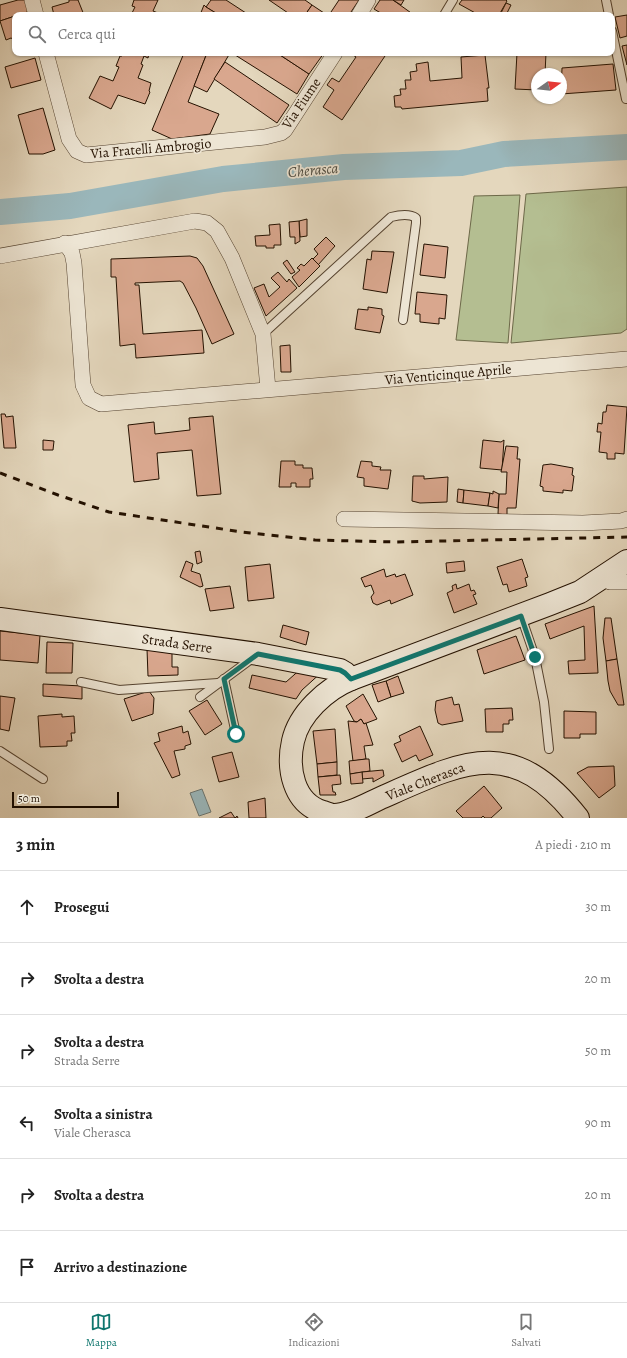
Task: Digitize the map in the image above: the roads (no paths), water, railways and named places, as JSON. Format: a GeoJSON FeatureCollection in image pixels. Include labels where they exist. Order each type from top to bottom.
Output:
{"type":"FeatureCollection","features":[{"type":"Feature","properties":{"kind":"main road","name":"Viale Cherasca"},"geometry":{"type":"LineString","coordinates":[[578,818],[544,783],[525,771],[500,763],[467,764],[448,770],[346,813],[334,815],[310,814],[293,782],[291,764],[293,740],[303,720],[315,703],[328,691],[351,679],[521,616],[580,592],[627,560]]}},
{"type":"Feature","properties":{"kind":"main road","name":"Strada Serre"},"geometry":{"type":"LineString","coordinates":[[0,619],[258,654],[340,670],[351,679]]}},
{"type":"Feature","properties":{"kind":"street"},"geometry":{"type":"LineString","coordinates":[[32,0],[35,12]]}},
{"type":"Feature","properties":{"kind":"street"},"geometry":{"type":"LineString","coordinates":[[361,12],[368,0]]}},
{"type":"Feature","properties":{"kind":"street","name":"Via Fratelli Ambrogio"},"geometry":{"type":"LineString","coordinates":[[47,56],[69,139],[77,151],[86,155],[265,137],[281,133]]}},
{"type":"Feature","properties":{"kind":"street","name":"Via Fiume"},"geometry":{"type":"LineString","coordinates":[[281,133],[294,117],[333,56]]}},
{"type":"Feature","properties":{"kind":"street"},"geometry":{"type":"LineString","coordinates":[[0,256],[64,243],[195,221],[207,223],[217,231],[232,258],[263,334],[268,389]]}},
{"type":"Feature","properties":{"kind":"street","name":"Via Venticinque Aprile"},"geometry":{"type":"LineString","coordinates":[[64,243],[72,253],[74,263],[83,385],[85,392],[94,402],[107,405],[268,389],[627,359]]}},
{"type":"Feature","properties":{"kind":"street"},"geometry":{"type":"LineString","coordinates":[[344,519],[583,523],[621,521],[627,519]]}},
{"type":"Feature","properties":{"kind":"street"},"geometry":{"type":"LineString","coordinates":[[602,578],[610,582],[627,582]]}},
{"type":"Feature","properties":{"kind":"lane"},"geometry":{"type":"LineString","coordinates":[[446,12],[453,0]]}},
{"type":"Feature","properties":{"kind":"lane"},"geometry":{"type":"LineString","coordinates":[[606,0],[608,12]]}},
{"type":"Feature","properties":{"kind":"lane"},"geometry":{"type":"LineString","coordinates":[[615,46],[626,99]]}},
{"type":"Feature","properties":{"kind":"lane"},"geometry":{"type":"LineString","coordinates":[[263,334],[391,217],[398,215],[412,216],[416,218],[402,320]]}},
{"type":"Feature","properties":{"kind":"lane"},"geometry":{"type":"LineString","coordinates":[[521,616],[535,657],[544,702],[549,749]]}},
{"type":"Feature","properties":{"kind":"lane"},"geometry":{"type":"LineString","coordinates":[[200,696],[258,654]]}},
{"type":"Feature","properties":{"kind":"lane"},"geometry":{"type":"LineString","coordinates":[[82,682],[119,690],[221,681]]}},
{"type":"Feature","properties":{"kind":"lane"},"geometry":{"type":"LineString","coordinates":[[221,681],[236,734]]}},
{"type":"Feature","properties":{"kind":"lane"},"geometry":{"type":"LineString","coordinates":[[0,751],[43,779]]}},
{"type":"Feature","properties":{"kind":"water"},"geometry":{"type":"Polygon","coordinates":[[[202,789],[211,812],[199,816],[190,793],[202,789]]]}},
{"type":"Feature","properties":{"kind":"waterway","name":"Cherasca"},"geometry":{"type":"LineString","coordinates":[[0,212],[70,206],[223,179],[344,167],[461,163],[504,154],[627,147]]}},
{"type":"Feature","properties":{"kind":"railway"},"geometry":{"type":"LineString","coordinates":[[0,473],[109,512],[242,532],[315,540],[397,542],[627,537]]}}]}
